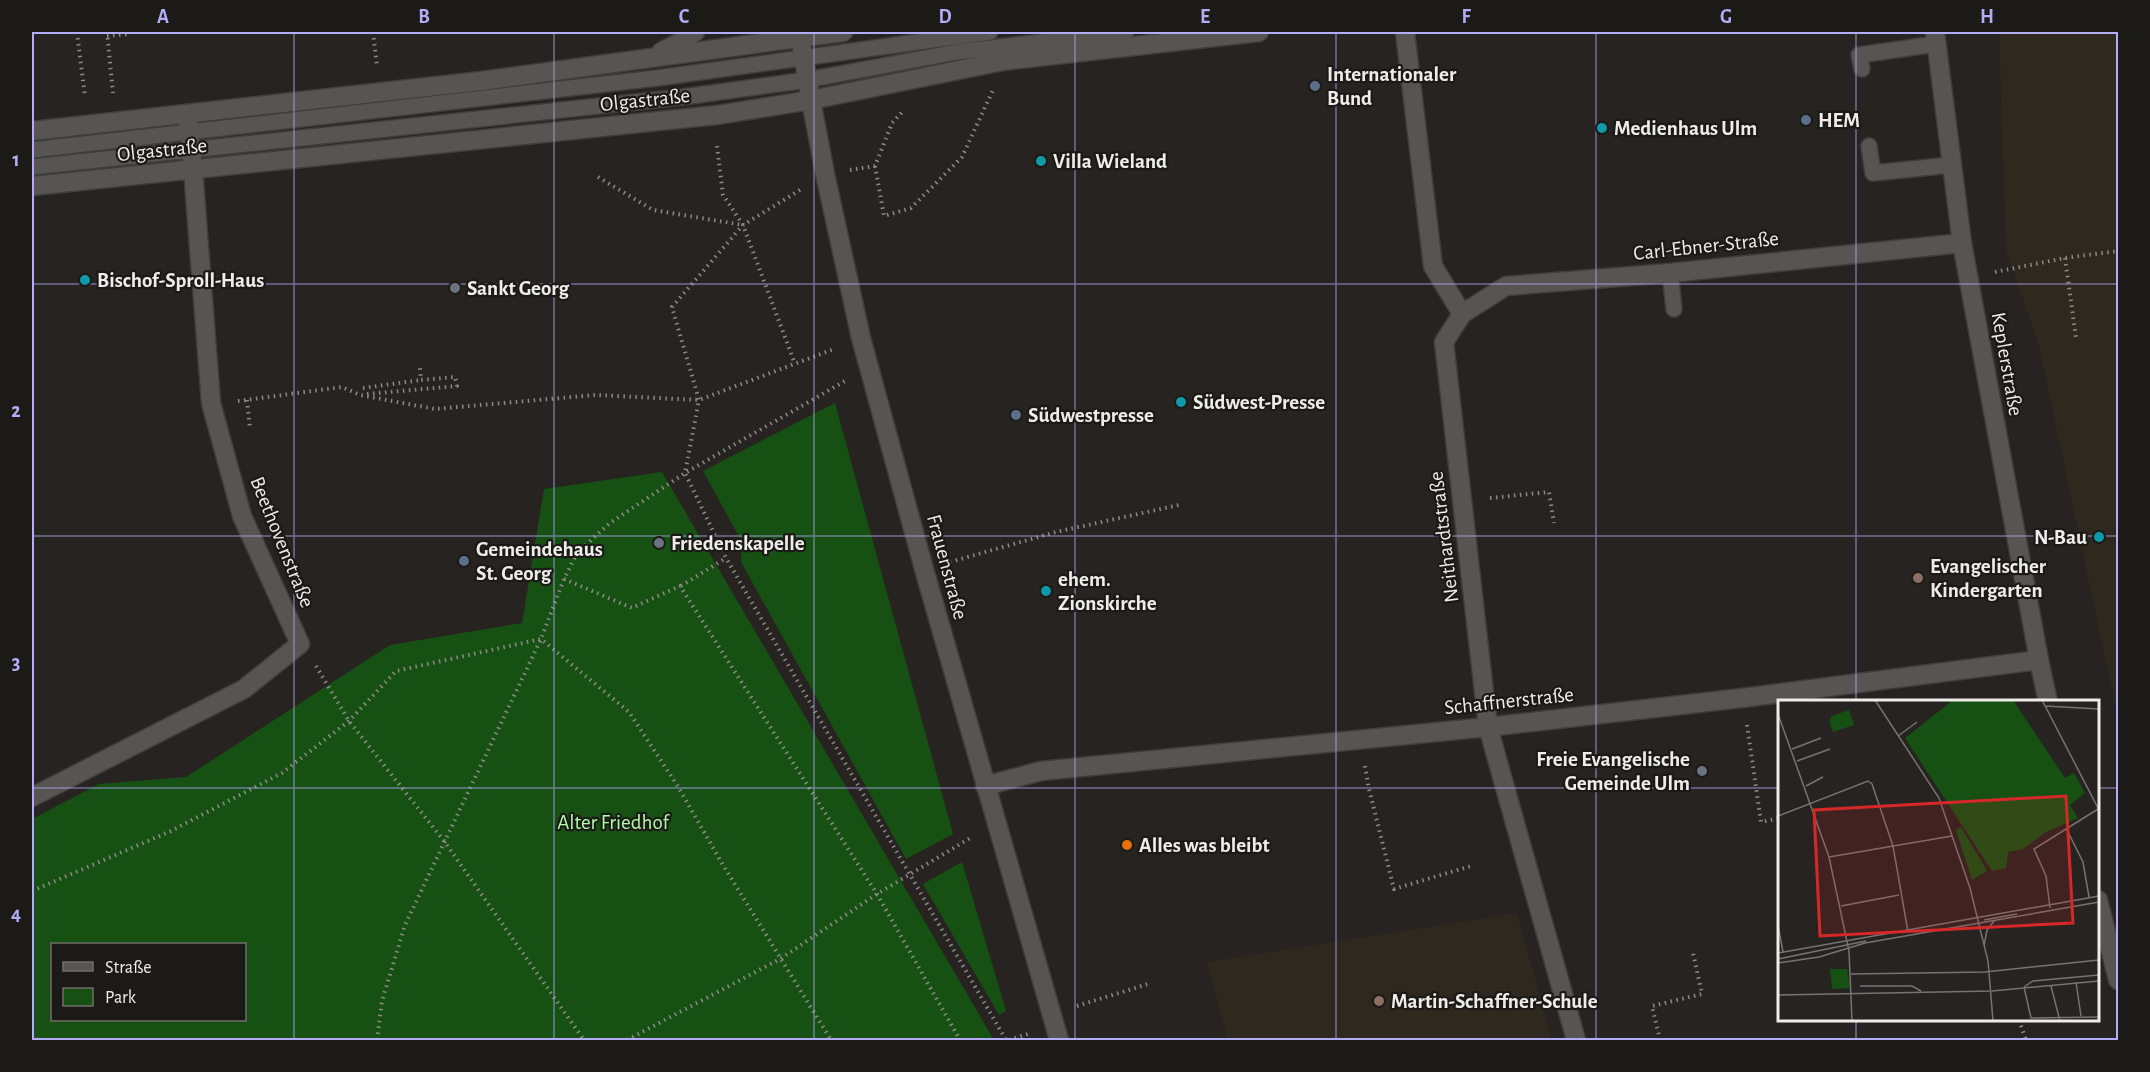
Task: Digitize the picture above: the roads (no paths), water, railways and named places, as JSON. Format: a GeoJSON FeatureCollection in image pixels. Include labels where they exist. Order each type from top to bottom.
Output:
{"type":"FeatureCollection","features":[{"type":"Feature","properties":{"kind":"street"},"geometry":{"type":"LineString","coordinates":[[626,62],[662,51],[695,32]]}},
{"type":"Feature","properties":{"kind":"street","name":"Olgastraße"},"geometry":{"type":"LineString","coordinates":[[32,131],[117,121],[189,132],[799,34],[843,32]]}},
{"type":"Feature","properties":{"kind":"street","name":"Olgastraße"},"geometry":{"type":"LineString","coordinates":[[32,186],[717,115],[811,100],[1003,61],[1259,32]]}},
{"type":"Feature","properties":{"kind":"street"},"geometry":{"type":"LineString","coordinates":[[1405,32],[1433,266],[1462,314]]}},
{"type":"Feature","properties":{"kind":"street","name":"Frauenstraße"},"geometry":{"type":"LineString","coordinates":[[799,34],[825,174],[861,338],[924,570],[1059,1041]]}},
{"type":"Feature","properties":{"kind":"street","name":"Keplerstraße"},"geometry":{"type":"LineString","coordinates":[[1935,38],[1962,243],[2048,700]]}},
{"type":"Feature","properties":{"kind":"street","name":"Beethovenstraße"},"geometry":{"type":"LineString","coordinates":[[32,797],[244,689],[300,644],[242,516],[211,403],[189,132]]}},
{"type":"Feature","properties":{"kind":"street","name":"Carl-Ebner-Straße"},"geometry":{"type":"LineString","coordinates":[[1462,314],[1506,286],[1670,273],[1962,243]]}},
{"type":"Feature","properties":{"kind":"street","name":"Neithardtstraße"},"geometry":{"type":"LineString","coordinates":[[1462,314],[1444,342],[1488,727],[1576,1041]]}},
{"type":"Feature","properties":{"kind":"street","name":"Schaffnerstraße"},"geometry":{"type":"LineString","coordinates":[[985,786],[1041,771],[1488,727],[1743,698],[2039,660]]}},
{"type":"Feature","properties":{"kind":"street"},"geometry":{"type":"LineString","coordinates":[[2099,906],[2118,980]]}},
{"type":"Feature","properties":{"kind":"lane"},"geometry":{"type":"LineString","coordinates":[[32,150],[668,77],[990,32]]}},
{"type":"Feature","properties":{"kind":"lane"},"geometry":{"type":"LineString","coordinates":[[32,167],[189,132],[683,97],[807,80],[957,52],[1126,32]]}},
{"type":"Feature","properties":{"kind":"lane"},"geometry":{"type":"LineString","coordinates":[[1862,69],[1859,55],[1935,38]]}},
{"type":"Feature","properties":{"kind":"lane"},"geometry":{"type":"LineString","coordinates":[[1869,146],[1873,173],[1952,165]]}},
{"type":"Feature","properties":{"kind":"lane"},"geometry":{"type":"LineString","coordinates":[[1670,273],[1674,309]]}},
{"type":"Feature","properties":{"kind":"place","name":"Internationaler Bund"},"geometry":{"type":"Point","coordinates":[1315,86]}},
{"type":"Feature","properties":{"kind":"place","name":"HEM"},"geometry":{"type":"Point","coordinates":[1806,120]}},
{"type":"Feature","properties":{"kind":"place","name":"Medienhaus Ulm"},"geometry":{"type":"Point","coordinates":[1602,128]}},
{"type":"Feature","properties":{"kind":"place","name":"Villa Wieland"},"geometry":{"type":"Point","coordinates":[1041,161]}},
{"type":"Feature","properties":{"kind":"place","name":"Bischof-Sproll-Haus"},"geometry":{"type":"Point","coordinates":[85,280]}},
{"type":"Feature","properties":{"kind":"place","name":"Sankt Georg"},"geometry":{"type":"Point","coordinates":[455,288]}},
{"type":"Feature","properties":{"kind":"place","name":"Südwest-Presse"},"geometry":{"type":"Point","coordinates":[1181,402]}},
{"type":"Feature","properties":{"kind":"place","name":"Südwestpresse"},"geometry":{"type":"Point","coordinates":[1016,415]}},
{"type":"Feature","properties":{"kind":"place","name":"N-Bau"},"geometry":{"type":"Point","coordinates":[2099,537]}},
{"type":"Feature","properties":{"kind":"place","name":"Friedenskapelle"},"geometry":{"type":"Point","coordinates":[659,543]}},
{"type":"Feature","properties":{"kind":"place","name":"Gemeindehaus St. Georg"},"geometry":{"type":"Point","coordinates":[464,561]}},
{"type":"Feature","properties":{"kind":"place","name":"Evangelischer Kindergarten"},"geometry":{"type":"Point","coordinates":[1918,578]}},
{"type":"Feature","properties":{"kind":"place","name":"ehem. Zionskirche"},"geometry":{"type":"Point","coordinates":[1046,591]}},
{"type":"Feature","properties":{"kind":"place","name":"Freie Evangelische Gemeinde Ulm"},"geometry":{"type":"Point","coordinates":[1702,771]}},
{"type":"Feature","properties":{"kind":"place","name":"Alles was bleibt"},"geometry":{"type":"Point","coordinates":[1127,845]}},
{"type":"Feature","properties":{"kind":"place","name":"Martin-Schaffner-Schule"},"geometry":{"type":"Point","coordinates":[1379,1001]}},
{"type":"Feature","properties":{"kind":"park label","name":"Alter Friedhof"},"geometry":{"type":"Point","coordinates":[613,822]}}]}
